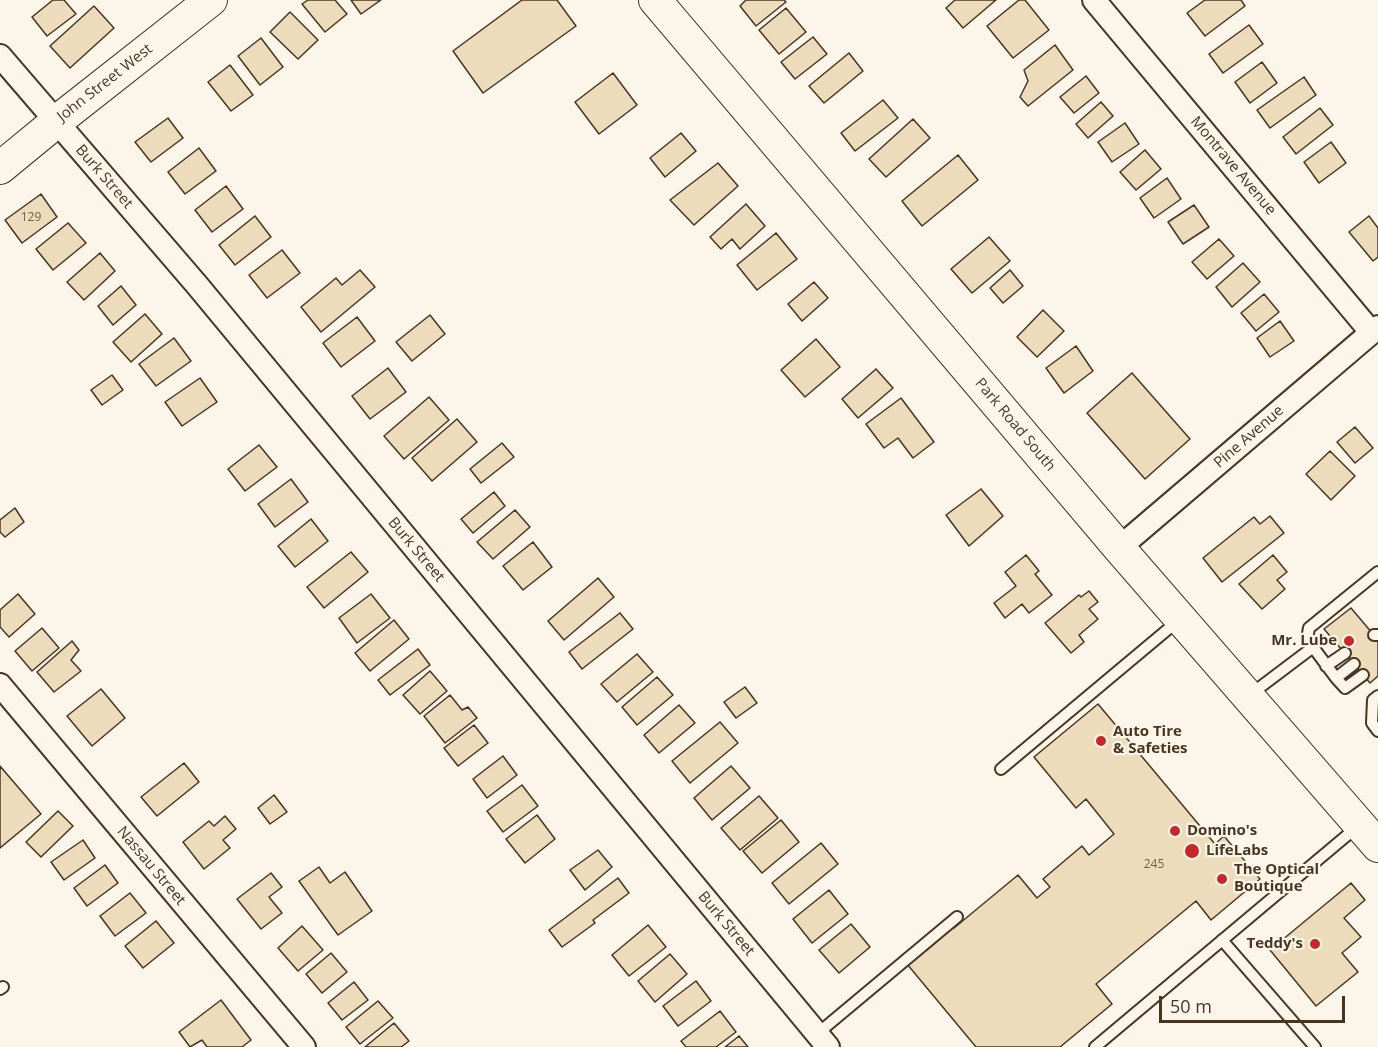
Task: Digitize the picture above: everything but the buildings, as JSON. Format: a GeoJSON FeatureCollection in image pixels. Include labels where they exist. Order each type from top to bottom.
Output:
{"type":"FeatureCollection","features":[{"type":"Feature","properties":{"kind":"main road","name":"John Street West"},"geometry":{"type":"LineString","coordinates":[[0,168],[211,0]]}},
{"type":"Feature","properties":{"kind":"main road","name":"Park Road South"},"geometry":{"type":"LineString","coordinates":[[655,0],[1119,548],[1371,832]]}},
{"type":"Feature","properties":{"kind":"street","name":"Montrave Avenue"},"geometry":{"type":"LineString","coordinates":[[1094,0],[1374,330]]}},
{"type":"Feature","properties":{"kind":"street","name":"Burk Street"},"geometry":{"type":"LineString","coordinates":[[0,56],[205,294],[822,1041]]}},
{"type":"Feature","properties":{"kind":"street","name":"Pine Avenue"},"geometry":{"type":"LineString","coordinates":[[1119,548],[1374,330]]}},
{"type":"Feature","properties":{"kind":"street","name":"Nassau Street"},"geometry":{"type":"LineString","coordinates":[[0,685],[304,1047]]}},
{"type":"Feature","properties":{"kind":"lane"},"geometry":{"type":"LineString","coordinates":[[1363,675],[1345,688],[1307,639],[1309,628],[1378,572]]}},
{"type":"Feature","properties":{"kind":"lane"},"geometry":{"type":"LineString","coordinates":[[1001,769],[1181,618]]}},
{"type":"Feature","properties":{"kind":"lane"},"geometry":{"type":"LineString","coordinates":[[1249,696],[1312,648]]}},
{"type":"Feature","properties":{"kind":"lane"},"geometry":{"type":"LineString","coordinates":[[1326,666],[1345,653]]}},
{"type":"Feature","properties":{"kind":"lane"},"geometry":{"type":"LineString","coordinates":[[1336,678],[1354,664]]}},
{"type":"Feature","properties":{"kind":"lane"},"geometry":{"type":"LineString","coordinates":[[1378,696],[1373,700],[1372,723],[1378,731]]}},
{"type":"Feature","properties":{"kind":"lane"},"geometry":{"type":"LineString","coordinates":[[1095,1047],[1222,940],[1371,832]]}},
{"type":"Feature","properties":{"kind":"lane"},"geometry":{"type":"LineString","coordinates":[[822,1041],[957,917]]}},
{"type":"Feature","properties":{"kind":"lane"},"geometry":{"type":"LineString","coordinates":[[1222,940],[1315,1047]]}},
{"type":"Feature","properties":{"kind":"place","name":"Mr. Lube"},"geometry":{"type":"Point","coordinates":[1349,641]}},
{"type":"Feature","properties":{"kind":"place","name":"Auto Tire & Safeties"},"geometry":{"type":"Point","coordinates":[1101,741]}},
{"type":"Feature","properties":{"kind":"place","name":"Domino's"},"geometry":{"type":"Point","coordinates":[1175,831]}},
{"type":"Feature","properties":{"kind":"place","name":"LifeLabs"},"geometry":{"type":"Point","coordinates":[1192,851]}},
{"type":"Feature","properties":{"kind":"place","name":"The Optical Boutique"},"geometry":{"type":"Point","coordinates":[1222,879]}},
{"type":"Feature","properties":{"kind":"place","name":"Teddy's"},"geometry":{"type":"Point","coordinates":[1315,944]}}]}
